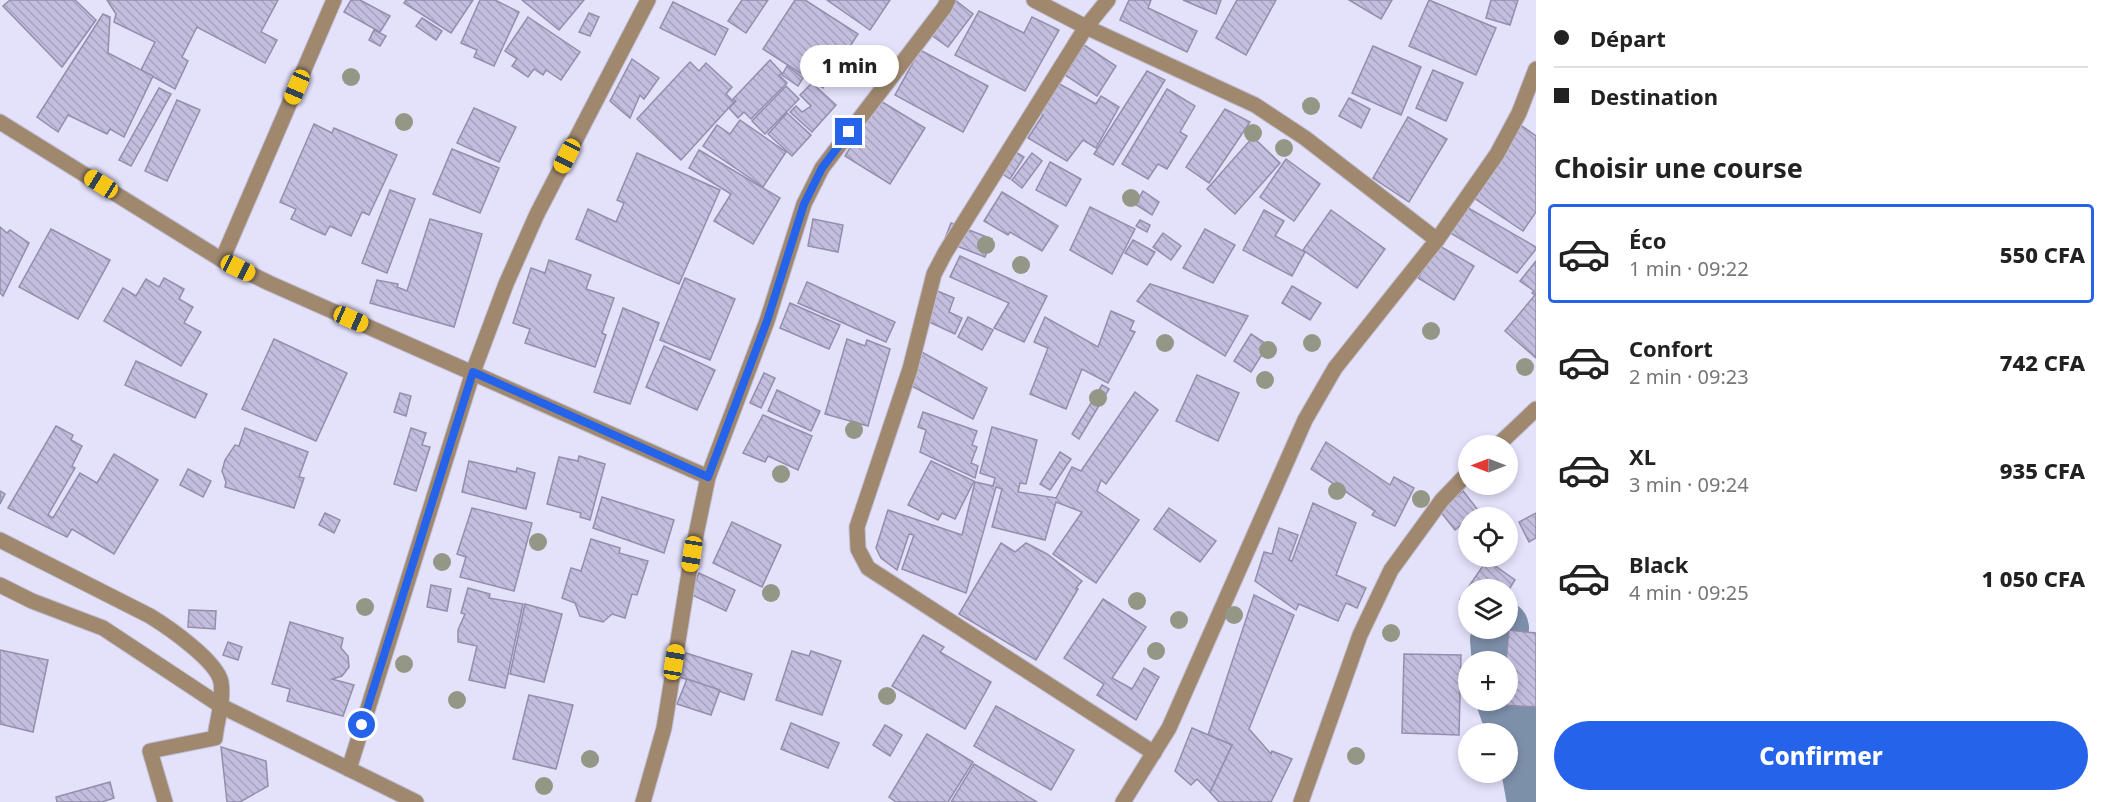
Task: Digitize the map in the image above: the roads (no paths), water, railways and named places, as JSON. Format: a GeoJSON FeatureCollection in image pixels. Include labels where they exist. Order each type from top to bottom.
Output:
{"type":"FeatureCollection","features":[{"type":"Feature","properties":{"kind":"street"},"geometry":{"type":"LineString","coordinates":[[222,260],[334,0]]}},
{"type":"Feature","properties":{"kind":"street"},"geometry":{"type":"LineString","coordinates":[[348,769],[473,372],[506,284],[537,214],[648,0]]}},
{"type":"Feature","properties":{"kind":"street"},"geometry":{"type":"LineString","coordinates":[[643,802],[664,728],[692,554],[708,477],[767,321],[804,204],[822,168],[948,0]]}},
{"type":"Feature","properties":{"kind":"street"},"geometry":{"type":"LineString","coordinates":[[1034,0],[1086,27],[1255,105],[1305,138],[1437,240]]}},
{"type":"Feature","properties":{"kind":"street"},"geometry":{"type":"LineString","coordinates":[[1108,0],[1086,27],[934,274],[910,369],[857,527],[858,549],[868,568],[1154,753]]}},
{"type":"Feature","properties":{"kind":"street"},"geometry":{"type":"LineString","coordinates":[[1122,802],[1169,728],[1305,420],[1335,368],[1437,240],[1497,154],[1519,113],[1536,69]]}},
{"type":"Feature","properties":{"kind":"street"},"geometry":{"type":"LineString","coordinates":[[0,122],[222,260],[269,283],[708,477]]}},
{"type":"Feature","properties":{"kind":"street"},"geometry":{"type":"LineString","coordinates":[[1509,435],[1536,409]]}},
{"type":"Feature","properties":{"kind":"street"},"geometry":{"type":"LineString","coordinates":[[1301,802],[1360,634],[1391,570],[1442,500],[1458,483]]}},
{"type":"Feature","properties":{"kind":"street"},"geometry":{"type":"LineString","coordinates":[[0,540],[163,624],[210,663],[221,680],[221,706],[215,738],[150,751],[165,802]]}},
{"type":"Feature","properties":{"kind":"street"},"geometry":{"type":"LineString","coordinates":[[0,585],[32,601],[103,628],[221,706],[416,802]]}},
{"type":"Feature","properties":{"kind":"waterway"},"geometry":{"type":"LineString","coordinates":[[1498,639],[1499,651]]}},
{"type":"Feature","properties":{"kind":"waterway"},"geometry":{"type":"LineString","coordinates":[[1508,711],[1515,732],[1525,747],[1535,802]]}}]}
